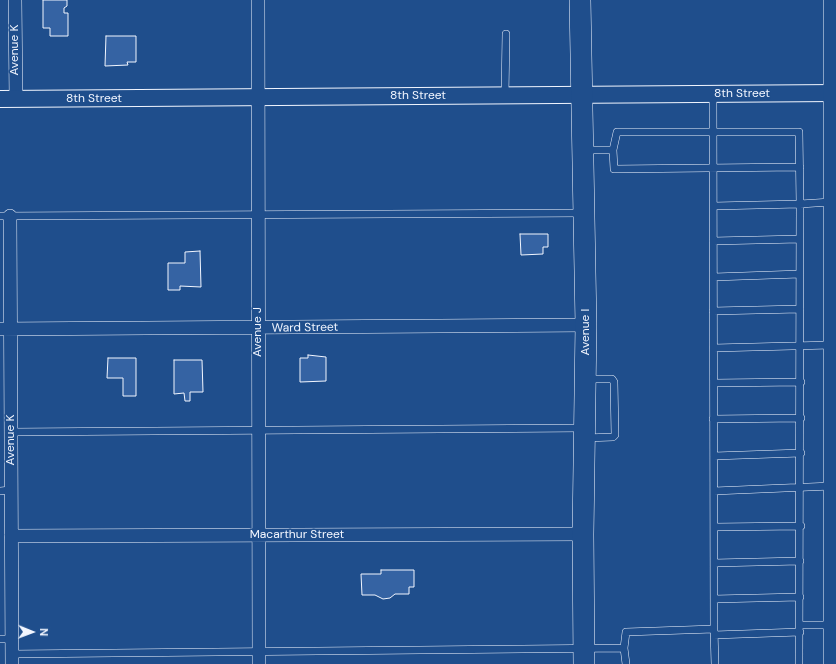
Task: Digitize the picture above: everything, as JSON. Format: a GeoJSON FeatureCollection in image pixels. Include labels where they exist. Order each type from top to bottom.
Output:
{"type":"FeatureCollection","features":[{"type":"Feature","properties":{"kind":"main road","name":"Avenue I"},"geometry":{"type":"LineString","coordinates":[[580,0],[580,95],[586,325],[583,534],[584,657]]}},
{"type":"Feature","properties":{"kind":"main road"},"geometry":{"type":"LineString","coordinates":[[834,0],[834,664]]}},
{"type":"Feature","properties":{"kind":"street","name":"Avenue K"},"geometry":{"type":"LineString","coordinates":[[8,99],[15,0]]}},
{"type":"Feature","properties":{"kind":"street","name":"Avenue J"},"geometry":{"type":"LineString","coordinates":[[258,0],[259,658]]}},
{"type":"Feature","properties":{"kind":"street","name":"8th Street"},"geometry":{"type":"LineString","coordinates":[[8,99],[835,93]]}},
{"type":"Feature","properties":{"kind":"street","name":"Avenue K"},"geometry":{"type":"LineString","coordinates":[[5,216],[5,329],[11,432],[6,491],[11,536],[6,639],[12,659]]}},
{"type":"Feature","properties":{"kind":"street","name":"Ward Street"},"geometry":{"type":"LineString","coordinates":[[5,329],[586,325]]}},
{"type":"Feature","properties":{"kind":"street","name":"Macarthur Street"},"geometry":{"type":"LineString","coordinates":[[11,536],[583,534]]}},
{"type":"Feature","properties":{"kind":"lane"},"geometry":{"type":"LineString","coordinates":[[505,96],[506,34]]}},
{"type":"Feature","properties":{"kind":"lane"},"geometry":{"type":"LineString","coordinates":[[713,94],[715,664]]}},
{"type":"Feature","properties":{"kind":"lane"},"geometry":{"type":"LineString","coordinates":[[799,664],[801,382],[800,167],[799,132],[617,132],[613,150],[614,169],[800,167]]}},
{"type":"Feature","properties":{"kind":"lane"},"geometry":{"type":"LineString","coordinates":[[582,150],[613,150]]}},
{"type":"Feature","properties":{"kind":"lane"},"geometry":{"type":"LineString","coordinates":[[714,206],[834,202]]}},
{"type":"Feature","properties":{"kind":"lane"},"geometry":{"type":"LineString","coordinates":[[5,216],[584,214]]}},
{"type":"Feature","properties":{"kind":"lane"},"geometry":{"type":"LineString","coordinates":[[713,241],[800,239]]}},
{"type":"Feature","properties":{"kind":"lane"},"geometry":{"type":"LineString","coordinates":[[714,277],[800,274]]}},
{"type":"Feature","properties":{"kind":"lane"},"geometry":{"type":"LineString","coordinates":[[713,311],[800,309]]}},
{"type":"Feature","properties":{"kind":"lane"},"geometry":{"type":"LineString","coordinates":[[714,348],[834,345]]}},
{"type":"Feature","properties":{"kind":"lane"},"geometry":{"type":"LineString","coordinates":[[11,432],[258,430],[585,433],[613,437],[615,435],[614,382],[612,379],[586,379]]}},
{"type":"Feature","properties":{"kind":"lane"},"geometry":{"type":"LineString","coordinates":[[714,383],[801,382]]}},
{"type":"Feature","properties":{"kind":"lane"},"geometry":{"type":"LineString","coordinates":[[714,419],[801,418]]}},
{"type":"Feature","properties":{"kind":"lane"},"geometry":{"type":"LineString","coordinates":[[714,456],[801,453]]}},
{"type":"Feature","properties":{"kind":"lane"},"geometry":{"type":"LineString","coordinates":[[714,491],[834,486]]}},
{"type":"Feature","properties":{"kind":"lane"},"geometry":{"type":"LineString","coordinates":[[714,527],[800,526]]}},
{"type":"Feature","properties":{"kind":"lane"},"geometry":{"type":"LineString","coordinates":[[714,563],[800,561]]}},
{"type":"Feature","properties":{"kind":"lane"},"geometry":{"type":"LineString","coordinates":[[714,599],[800,597]]}},
{"type":"Feature","properties":{"kind":"lane"},"geometry":{"type":"LineString","coordinates":[[626,664],[624,648],[626,632],[714,632],[800,629],[834,625]]}},
{"type":"Feature","properties":{"kind":"lane"},"geometry":{"type":"LineString","coordinates":[[12,659],[584,657],[624,648]]}},
{"type":"Feature","properties":{"kind":"building"},"geometry":{"type":"Polygon","coordinates":[[[43,0],[67,0],[67,6],[64,8],[64,13],[68,13],[68,36],[50,36],[50,28],[43,28],[43,0]]]}},
{"type":"Feature","properties":{"kind":"building"},"geometry":{"type":"Polygon","coordinates":[[[106,36],[136,36],[136,62],[127,62],[128,65],[105,66],[106,36]]]}},
{"type":"Feature","properties":{"kind":"building"},"geometry":{"type":"Polygon","coordinates":[[[520,234],[548,234],[548,247],[543,247],[543,254],[521,255],[520,234]]]}},
{"type":"Feature","properties":{"kind":"building"},"geometry":{"type":"Polygon","coordinates":[[[200,251],[201,287],[180,286],[180,290],[168,290],[168,263],[185,263],[185,252],[200,251]]]}},
{"type":"Feature","properties":{"kind":"building"},"geometry":{"type":"Polygon","coordinates":[[[308,355],[326,357],[326,381],[300,382],[300,358],[308,358],[308,355]]]}},
{"type":"Feature","properties":{"kind":"building"},"geometry":{"type":"Polygon","coordinates":[[[108,358],[136,358],[136,396],[123,396],[123,378],[107,378],[108,358]]]}},
{"type":"Feature","properties":{"kind":"building"},"geometry":{"type":"Polygon","coordinates":[[[174,360],[202,360],[203,392],[190,392],[190,401],[185,401],[184,393],[174,394],[174,360]]]}},
{"type":"Feature","properties":{"kind":"building"},"geometry":{"type":"Polygon","coordinates":[[[381,570],[414,570],[414,587],[409,587],[409,594],[395,594],[390,598],[383,599],[375,595],[362,595],[361,574],[381,574],[381,570]]]}}]}
